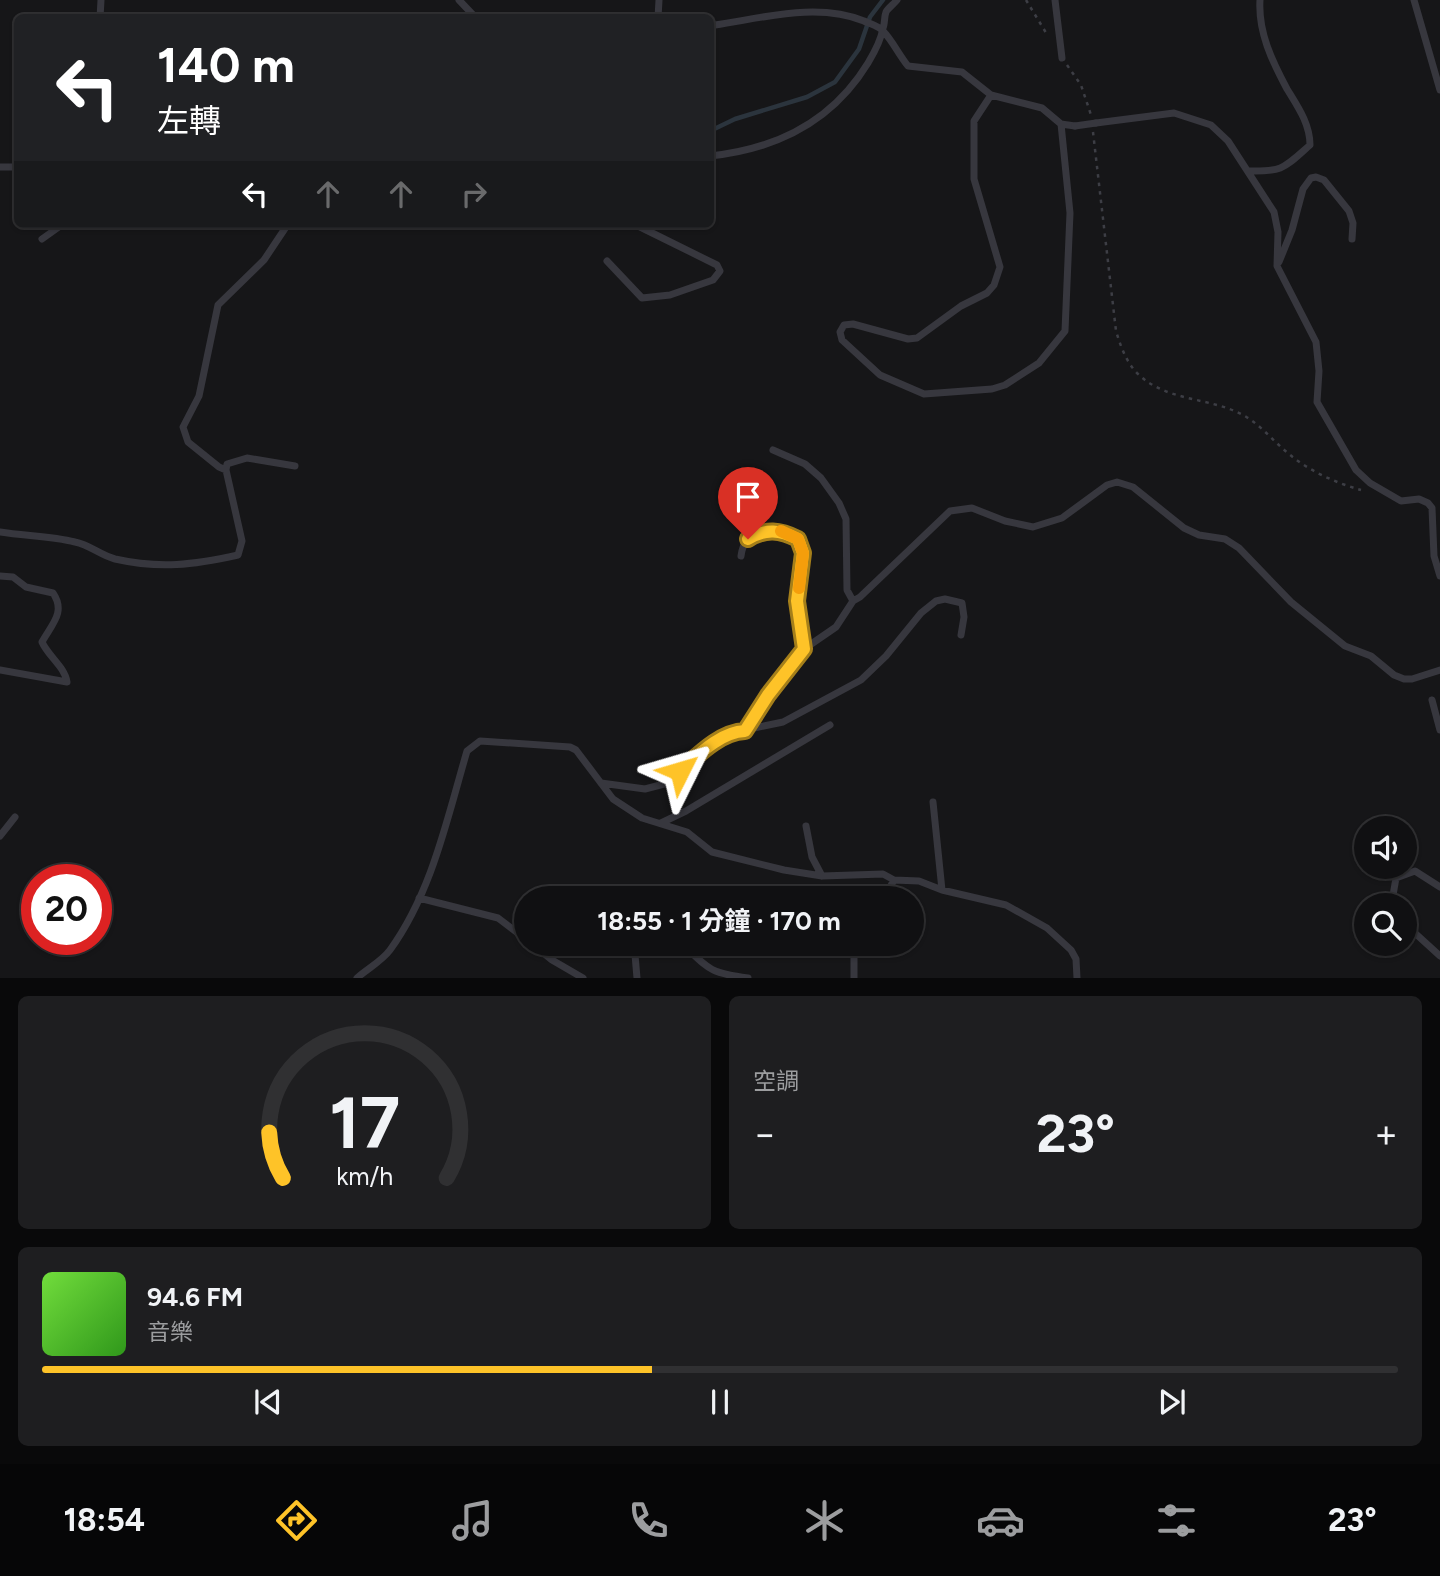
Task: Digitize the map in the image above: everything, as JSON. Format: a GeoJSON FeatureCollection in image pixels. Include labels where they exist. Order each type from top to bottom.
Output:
{"type":"FeatureCollection","features":[{"type":"Feature","properties":{"kind":"lane"},"geometry":{"type":"LineString","coordinates":[[459,0],[472,14]]}},
{"type":"Feature","properties":{"kind":"lane"},"geometry":{"type":"LineString","coordinates":[[714,156],[734,154],[779,142],[807,127],[852,86],[869,62],[883,30],[886,12],[897,0]]}},
{"type":"Feature","properties":{"kind":"lane"},"geometry":{"type":"LineString","coordinates":[[1055,0],[1062,58]]}},
{"type":"Feature","properties":{"kind":"lane"},"geometry":{"type":"LineString","coordinates":[[1248,171],[1274,172],[1284,168],[1310,145],[1310,133],[1278,73],[1261,30],[1259,0]]}},
{"type":"Feature","properties":{"kind":"lane"},"geometry":{"type":"LineString","coordinates":[[1414,0],[1440,90]]}},
{"type":"Feature","properties":{"kind":"lane"},"geometry":{"type":"LineString","coordinates":[[715,25],[808,12],[836,13],[856,18],[883,30],[908,66],[962,72],[990,95],[1042,108],[1061,124],[1075,126],[1174,113],[1212,125],[1228,141],[1274,212],[1278,232],[1278,266],[1315,342],[1319,371],[1317,402],[1356,470],[1370,483],[1401,501],[1419,499],[1432,508],[1434,556],[1440,576]]}},
{"type":"Feature","properties":{"kind":"lane"},"geometry":{"type":"LineString","coordinates":[[990,95],[974,121],[974,178],[1000,267],[993,285],[987,293],[961,306],[917,338],[908,339],[853,324],[844,325],[841,332],[842,340],[880,375],[924,394],[992,389],[1005,385],[1040,363],[1065,331],[1070,213],[1061,124]]}},
{"type":"Feature","properties":{"kind":"lane"},"geometry":{"type":"LineString","coordinates":[[1278,266],[1292,230],[1303,189],[1311,178],[1324,180],[1349,211],[1353,223],[1352,239]]}},
{"type":"Feature","properties":{"kind":"lane"},"geometry":{"type":"LineString","coordinates":[[43,239],[58,228]]}},
{"type":"Feature","properties":{"kind":"lane"},"geometry":{"type":"LineString","coordinates":[[226,470],[188,442],[183,427],[199,396],[218,305],[264,260],[285,228]]}},
{"type":"Feature","properties":{"kind":"lane"},"geometry":{"type":"LineString","coordinates":[[607,261],[642,298],[670,295],[713,280],[720,271],[717,265],[642,228]]}},
{"type":"Feature","properties":{"kind":"lane"},"geometry":{"type":"LineString","coordinates":[[773,450],[805,464],[821,478],[839,503],[846,519],[847,590],[853,601]]}},
{"type":"Feature","properties":{"kind":"lane"},"geometry":{"type":"LineString","coordinates":[[0,533],[72,541],[90,546],[102,555],[115,559],[166,565],[193,565],[238,555],[242,541],[226,470],[228,464],[247,458],[295,466]]}},
{"type":"Feature","properties":{"kind":"lane"},"geometry":{"type":"LineString","coordinates":[[745,731],[768,695],[804,649],[836,627],[853,601],[950,511],[972,508],[1005,521],[1033,527],[1062,518],[1107,485],[1116,482],[1133,487],[1184,528],[1199,535],[1225,539],[1239,548],[1292,603],[1345,646],[1371,656],[1394,675],[1412,679],[1440,670]]}},
{"type":"Feature","properties":{"kind":"lane"},"geometry":{"type":"LineString","coordinates":[[741,556],[748,539],[761,531],[783,531],[798,539],[803,553],[797,601],[804,649]]}},
{"type":"Feature","properties":{"kind":"lane"},"geometry":{"type":"LineString","coordinates":[[0,576],[13,578],[26,587],[52,593],[59,602],[60,610],[42,642],[66,675],[67,682],[0,670]]}},
{"type":"Feature","properties":{"kind":"lane"},"geometry":{"type":"LineString","coordinates":[[600,783],[645,789],[664,784],[714,743],[740,731],[783,722],[861,680],[886,656],[921,613],[936,601],[945,599],[962,603],[964,617],[961,635]]}},
{"type":"Feature","properties":{"kind":"lane"},"geometry":{"type":"LineString","coordinates":[[1432,699],[1440,730]]}},
{"type":"Feature","properties":{"kind":"lane"},"geometry":{"type":"LineString","coordinates":[[660,823],[686,811],[830,726]]}},
{"type":"Feature","properties":{"kind":"lane"},"geometry":{"type":"LineString","coordinates":[[357,978],[389,952],[419,898],[432,871],[467,751],[481,741],[570,747],[576,750],[613,799],[642,818],[687,832],[712,852],[729,858],[822,876],[883,874],[894,880],[919,881],[942,890],[1006,905],[1047,928],[1071,950],[1076,958],[1077,978]]}},
{"type":"Feature","properties":{"kind":"lane"},"geometry":{"type":"LineString","coordinates":[[933,802],[942,890]]}},
{"type":"Feature","properties":{"kind":"lane"},"geometry":{"type":"LineString","coordinates":[[0,836],[15,817]]}},
{"type":"Feature","properties":{"kind":"lane"},"geometry":{"type":"LineString","coordinates":[[806,826],[812,857],[822,876]]}},
{"type":"Feature","properties":{"kind":"lane"},"geometry":{"type":"LineString","coordinates":[[1393,893],[1396,878],[1415,871],[1440,887]]}},
{"type":"Feature","properties":{"kind":"lane"},"geometry":{"type":"LineString","coordinates":[[891,886],[894,880]]}},
{"type":"Feature","properties":{"kind":"lane"},"geometry":{"type":"LineString","coordinates":[[419,898],[498,918],[514,930]]}},
{"type":"Feature","properties":{"kind":"lane"},"geometry":{"type":"LineString","coordinates":[[1417,935],[1440,956]]}},
{"type":"Feature","properties":{"kind":"lane"},"geometry":{"type":"LineString","coordinates":[[547,956],[583,978]]}},
{"type":"Feature","properties":{"kind":"lane"},"geometry":{"type":"LineString","coordinates":[[635,956],[637,978]]}},
{"type":"Feature","properties":{"kind":"lane"},"geometry":{"type":"LineString","coordinates":[[695,956],[718,974],[748,978]]}},
{"type":"Feature","properties":{"kind":"lane"},"geometry":{"type":"LineString","coordinates":[[854,978],[855,956]]}},
{"type":"Feature","properties":{"kind":"path"},"geometry":{"type":"LineString","coordinates":[[1026,0],[1081,85],[1091,113],[1116,331],[1124,354],[1139,374],[1155,386],[1187,399],[1220,406],[1242,415],[1291,456],[1338,484],[1363,491]]}},
{"type":"Feature","properties":{"kind":"waterway"},"geometry":{"type":"LineString","coordinates":[[714,129],[735,119],[807,97],[835,82],[859,49],[870,17],[883,0]]}},
{"type":"Feature","properties":{"kind":"slow traffic"},"geometry":{"type":"LineString","coordinates":[[781,531],[798,539],[803,553],[799,588]]}},
{"type":"Feature","properties":{"kind":"route"},"geometry":{"type":"LineString","coordinates":[[680,771],[714,743],[745,731],[768,695],[804,649],[797,601],[803,553],[798,539],[783,531],[761,531],[748,539]]}}]}
